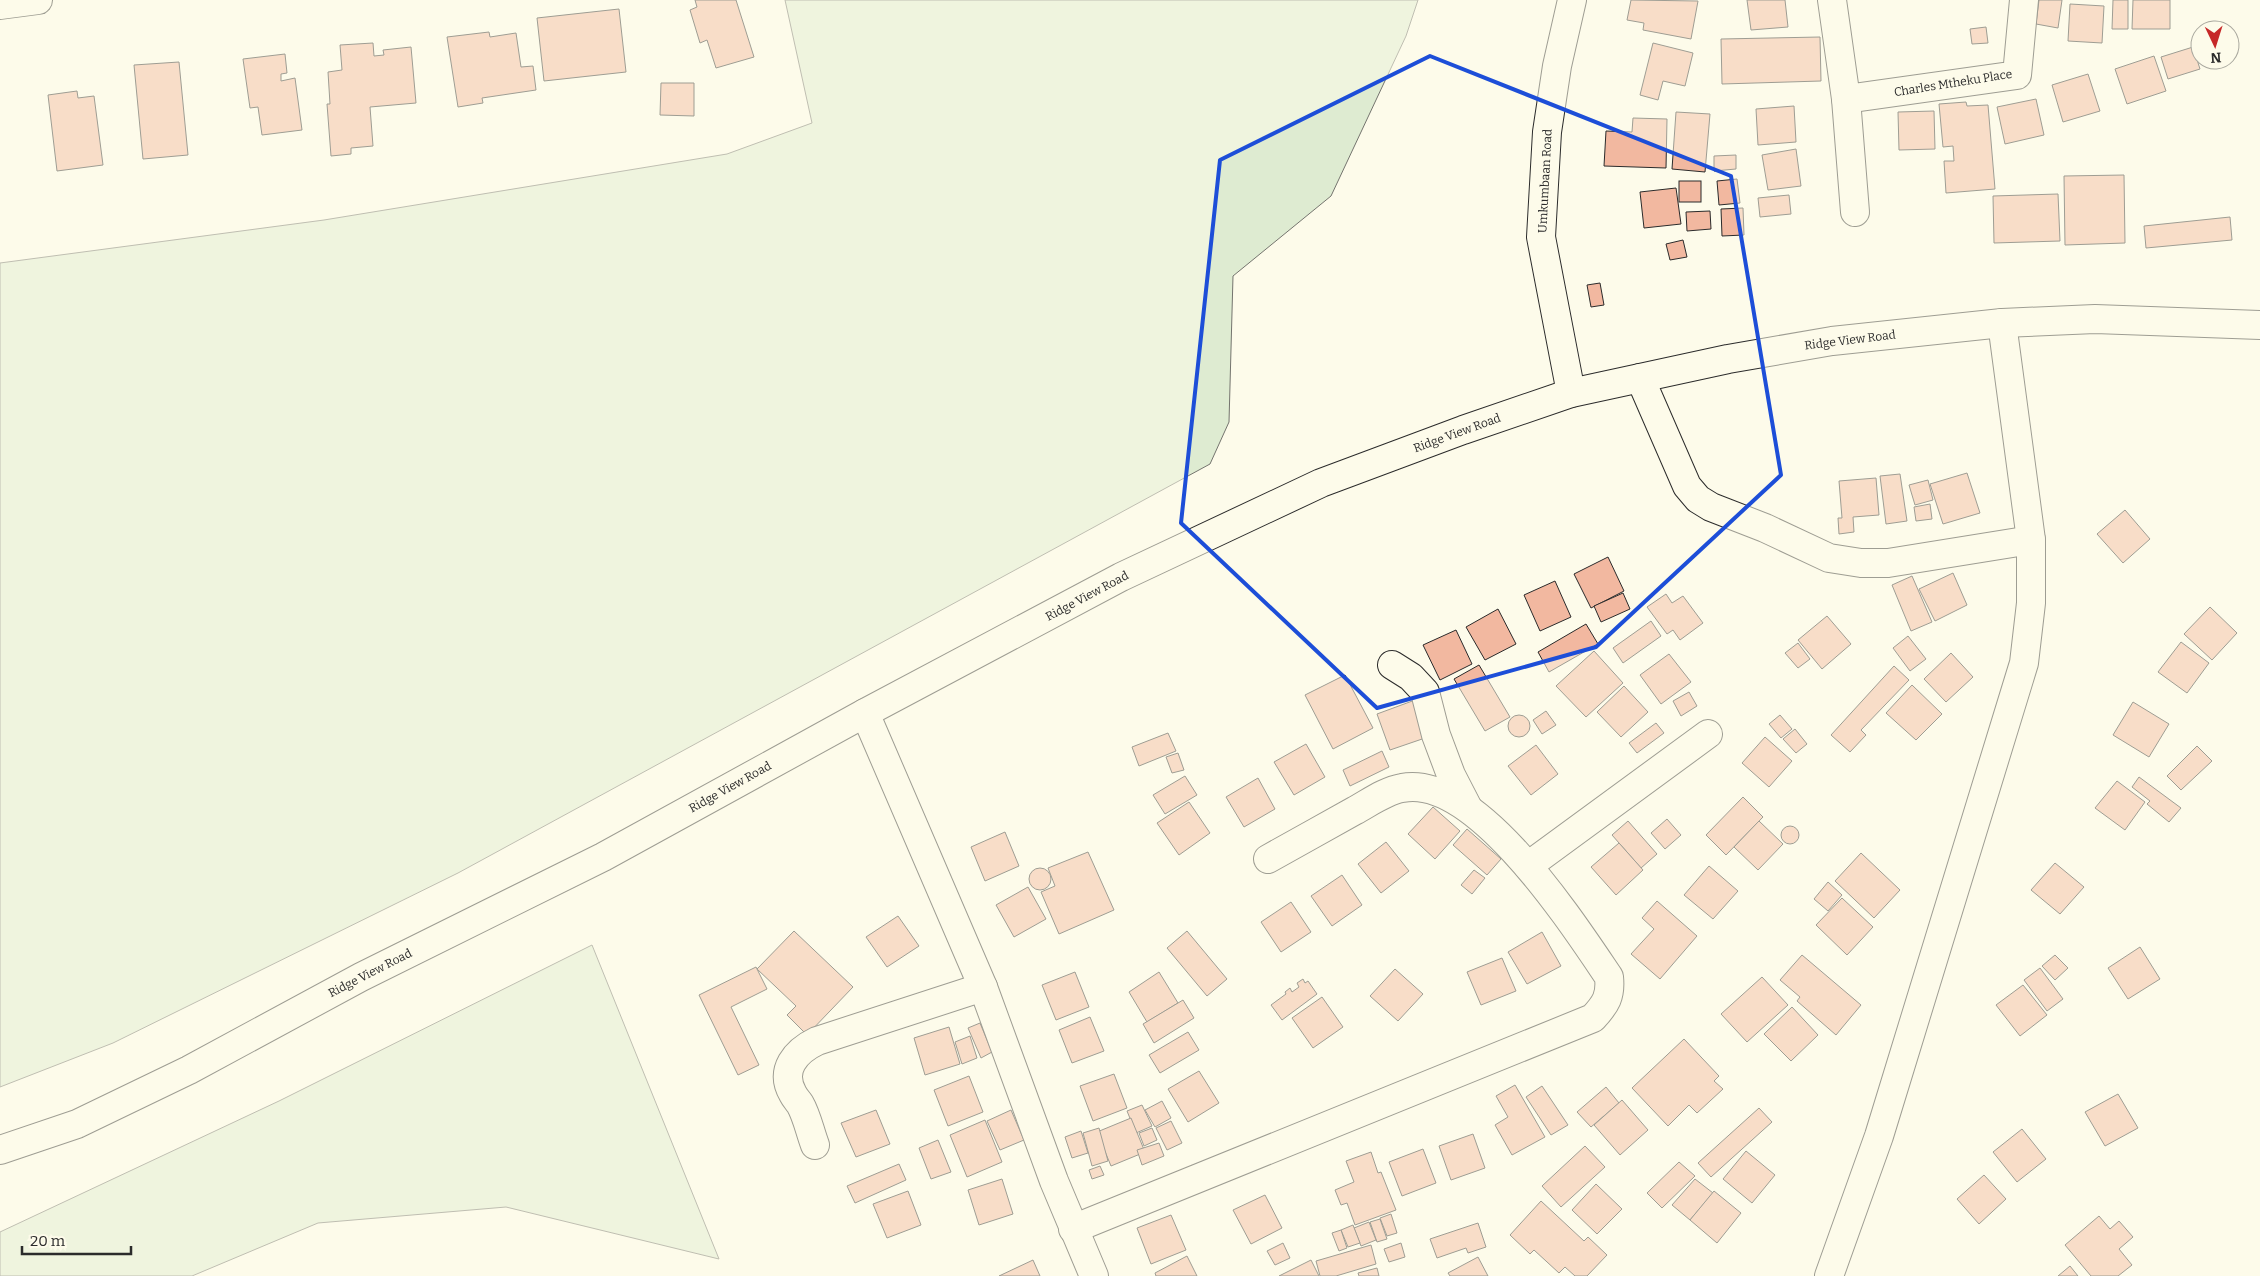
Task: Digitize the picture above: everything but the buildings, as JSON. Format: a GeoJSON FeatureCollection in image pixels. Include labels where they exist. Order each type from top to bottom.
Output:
{"type":"FeatureCollection","features":[{"type":"Feature","properties":{"kind":"street"},"geometry":{"type":"LineString","coordinates":[[0,5],[38,0]]}},
{"type":"Feature","properties":{"kind":"street","name":"Umkumbaan Road"},"geometry":{"type":"LineString","coordinates":[[1571,393],[1541,237],[1547,132],[1557,66],[1572,0]]}},
{"type":"Feature","properties":{"kind":"street"},"geometry":{"type":"LineString","coordinates":[[1832,0],[1846,99],[1855,212]]}},
{"type":"Feature","properties":{"kind":"street","name":"Charles Mtheku Place"},"geometry":{"type":"LineString","coordinates":[[1846,99],[2017,74],[2024,0]]}},
{"type":"Feature","properties":{"kind":"street","name":"Ridge View Road"},"geometry":{"type":"LineString","coordinates":[[0,1150],[77,1124],[189,1070],[361,977],[603,857],[865,713],[1121,577],[1321,483],[1463,430],[1571,393],[1832,341],[2002,323],[2095,319],[2260,325]]}},
{"type":"Feature","properties":{"kind":"street"},"geometry":{"type":"LineString","coordinates":[[1829,1276],[1879,1136],[2024,662],[2032,603],[2031,540],[2002,323]]}},
{"type":"Feature","properties":{"kind":"street"},"geometry":{"type":"LineString","coordinates":[[1640,378],[1687,486],[1698,499],[1712,507],[1765,528],[1829,558],[1861,563],[1888,563],[2031,540]]}},
{"type":"Feature","properties":{"kind":"street"},"geometry":{"type":"LineString","coordinates":[[1392,665],[1410,677],[1425,692],[1436,735],[1450,774],[1468,808]]}},
{"type":"Feature","properties":{"kind":"street"},"geometry":{"type":"LineString","coordinates":[[865,713],[983,987],[1073,1229],[1094,1276]]}},
{"type":"Feature","properties":{"kind":"street"},"geometry":{"type":"LineString","coordinates":[[1528,866],[1708,734]]}},
{"type":"Feature","properties":{"kind":"street"},"geometry":{"type":"LineString","coordinates":[[1073,1229],[1593,1018],[1606,1004],[1610,991],[1609,977],[1528,866],[1492,828],[1468,808],[1435,790],[1419,786],[1401,788],[1379,797],[1268,859]]}},
{"type":"Feature","properties":{"kind":"street"},"geometry":{"type":"LineString","coordinates":[[815,1145],[800,1104],[792,1093],[789,1076],[791,1060],[804,1048],[817,1041],[983,987]]}},
{"type":"Feature","properties":{"kind":"highlighted area"},"geometry":{"type":"Polygon","coordinates":[[[1430,56],[1731,176],[1781,475],[1596,647],[1377,708],[1181,523],[1220,160],[1430,56]]]}},
{"type":"Feature","properties":{"kind":"green space"},"geometry":{"type":"Polygon","coordinates":[[[785,0],[1418,0],[1406,36],[1331,196],[1233,276],[1229,422],[1210,464],[458,873],[113,1043],[0,1087],[0,263],[324,220],[727,154],[812,123],[785,0]]]}},
{"type":"Feature","properties":{"kind":"green space"},"geometry":{"type":"Polygon","coordinates":[[[592,945],[719,1259],[506,1207],[318,1223],[192,1276],[0,1276],[0,1232],[279,1101],[592,945]]]}}]}
